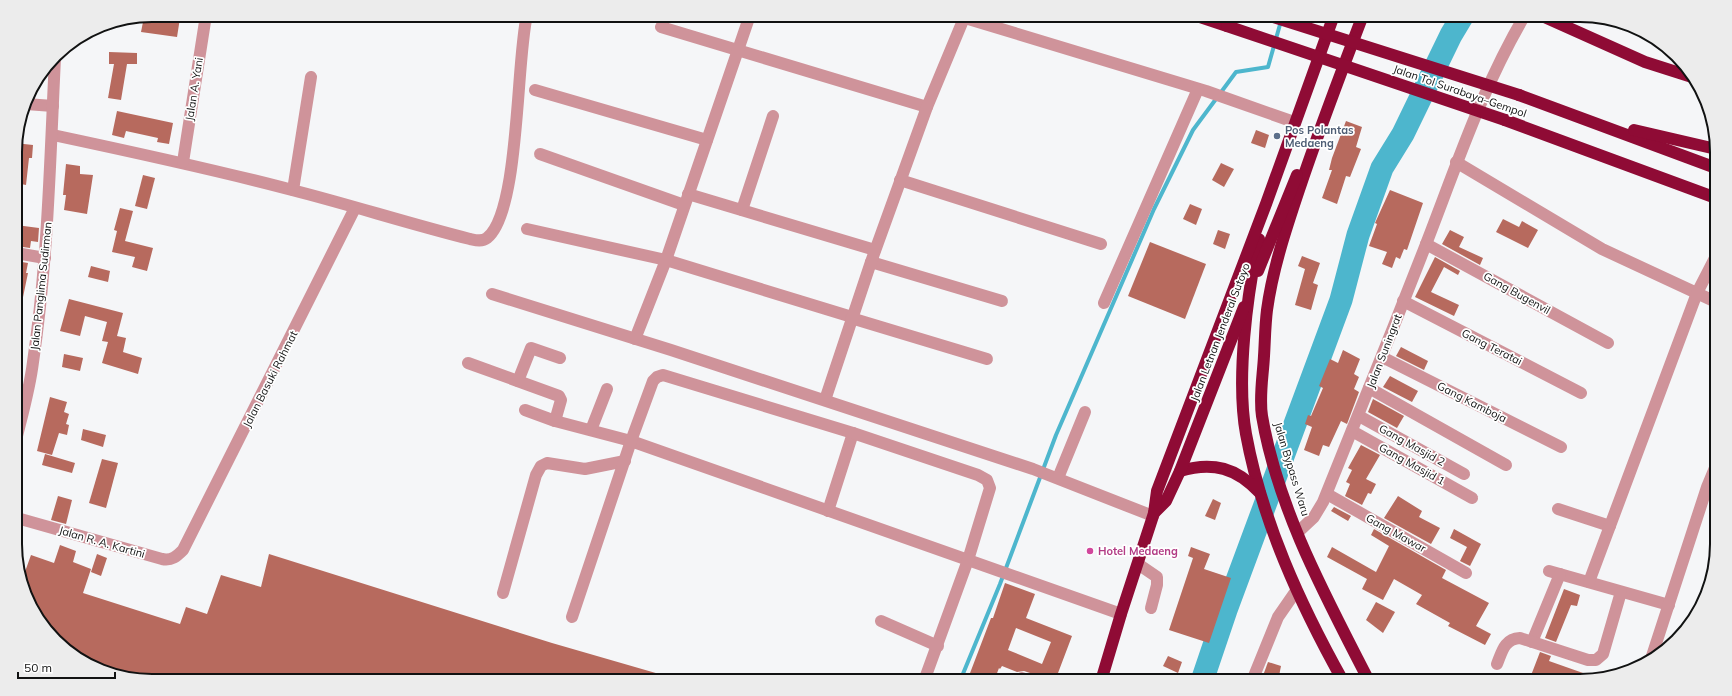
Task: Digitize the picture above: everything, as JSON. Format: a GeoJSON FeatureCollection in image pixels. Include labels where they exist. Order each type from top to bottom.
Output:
{"type":"FeatureCollection","features":[{"type":"Feature","properties":{"kind":"highway","name":"Jalan Tol Surabaya–Gempol"},"geometry":{"type":"LineString","coordinates":[[1215,22],[1505,120],[1710,195]]}},
{"type":"Feature","properties":{"kind":"highway","name":"Jalan Tol Surabaya–Gempol"},"geometry":{"type":"LineString","coordinates":[[1290,22],[1519,95],[1710,166]]}},
{"type":"Feature","properties":{"kind":"highway"},"geometry":{"type":"LineString","coordinates":[[1331,22],[1294,122],[1266,204],[1250,290],[1243,367],[1246,434],[1262,496],[1296,591],[1339,674]]}},
{"type":"Feature","properties":{"kind":"highway","name":"Jalan Bypass Waru"},"geometry":{"type":"LineString","coordinates":[[1359,22],[1309,159],[1289,220],[1274,276],[1267,311],[1261,385],[1262,414],[1268,441],[1288,506],[1335,615],[1365,674]]}},
{"type":"Feature","properties":{"kind":"highway"},"geometry":{"type":"LineString","coordinates":[[1556,22],[1645,62],[1684,74]]}},
{"type":"Feature","properties":{"kind":"highway"},"geometry":{"type":"LineString","coordinates":[[1581,117],[1710,148]]}},
{"type":"Feature","properties":{"kind":"highway","name":"Jalan Letnan Jenderal Sutoyo"},"geometry":{"type":"LineString","coordinates":[[1154,515],[1166,502],[1180,471],[1295,178],[1301,166],[1309,159]]}},
{"type":"Feature","properties":{"kind":"highway","name":"Jalan Letnan Jenderal Sutoyo"},"geometry":{"type":"LineString","coordinates":[[1103,674],[1121,614],[1154,515],[1157,491],[1266,204]]}},
{"type":"Feature","properties":{"kind":"highway"},"geometry":{"type":"LineString","coordinates":[[1243,367],[1250,353],[1255,350],[1260,353],[1263,366]]}},
{"type":"Feature","properties":{"kind":"highway"},"geometry":{"type":"LineString","coordinates":[[1180,471],[1192,467],[1218,467],[1242,476],[1262,496]]}},
{"type":"Feature","properties":{"kind":"street","name":"Jalan A. Yani"},"geometry":{"type":"LineString","coordinates":[[183,162],[205,22]]}},
{"type":"Feature","properties":{"kind":"street"},"geometry":{"type":"LineString","coordinates":[[53,135],[183,162],[293,190],[476,240],[486,238],[494,231],[504,204],[514,154],[522,51],[526,22]]}},
{"type":"Feature","properties":{"kind":"street"},"geometry":{"type":"LineString","coordinates":[[635,339],[666,260],[748,22]]}},
{"type":"Feature","properties":{"kind":"street"},"geometry":{"type":"LineString","coordinates":[[825,400],[873,256],[958,22]]}},
{"type":"Feature","properties":{"kind":"street"},"geometry":{"type":"LineString","coordinates":[[980,22],[1221,96],[1294,122]]}},
{"type":"Feature","properties":{"kind":"street","name":"Jalan Suningrat"},"geometry":{"type":"LineString","coordinates":[[1298,532],[1314,517],[1327,494],[1426,244],[1456,162],[1511,38],[1521,22]]}},
{"type":"Feature","properties":{"kind":"street"},"geometry":{"type":"LineString","coordinates":[[661,27],[927,107]]}},
{"type":"Feature","properties":{"kind":"street","name":"Jalan Panglima Sudirman"},"geometry":{"type":"LineString","coordinates":[[22,413],[33,363],[45,258],[53,135],[55,65]]}},
{"type":"Feature","properties":{"kind":"street"},"geometry":{"type":"LineString","coordinates":[[293,190],[311,77]]}},
{"type":"Feature","properties":{"kind":"street"},"geometry":{"type":"LineString","coordinates":[[535,90],[707,140]]}},
{"type":"Feature","properties":{"kind":"street"},"geometry":{"type":"LineString","coordinates":[[1104,303],[1202,90]]}},
{"type":"Feature","properties":{"kind":"street"},"geometry":{"type":"LineString","coordinates":[[31,104],[53,106]]}},
{"type":"Feature","properties":{"kind":"street"},"geometry":{"type":"LineString","coordinates":[[742,210],[773,116]]}},
{"type":"Feature","properties":{"kind":"street"},"geometry":{"type":"LineString","coordinates":[[540,154],[686,199],[742,210],[1002,301]]}},
{"type":"Feature","properties":{"kind":"street"},"geometry":{"type":"LineString","coordinates":[[1456,162],[1602,249],[1710,299]]}},
{"type":"Feature","properties":{"kind":"street"},"geometry":{"type":"LineString","coordinates":[[900,180],[1102,244]]}},
{"type":"Feature","properties":{"kind":"street","name":"Jalan Basuki Rahmat"},"geometry":{"type":"LineString","coordinates":[[183,550],[355,208]]}},
{"type":"Feature","properties":{"kind":"street"},"geometry":{"type":"LineString","coordinates":[[527,229],[666,260],[987,359]]}},
{"type":"Feature","properties":{"kind":"street","name":"Gang Bugenvil"},"geometry":{"type":"LineString","coordinates":[[1426,244],[1608,343]]}},
{"type":"Feature","properties":{"kind":"street"},"geometry":{"type":"LineString","coordinates":[[22,254],[45,258]]}},
{"type":"Feature","properties":{"kind":"street"},"geometry":{"type":"LineString","coordinates":[[1589,582],[1697,293],[1710,268]]}},
{"type":"Feature","properties":{"kind":"street"},"geometry":{"type":"LineString","coordinates":[[492,294],[825,400],[1033,469],[1154,515]]}},
{"type":"Feature","properties":{"kind":"street","name":"Gang Teratai"},"geometry":{"type":"LineString","coordinates":[[1403,301],[1581,393]]}},
{"type":"Feature","properties":{"kind":"street"},"geometry":{"type":"LineString","coordinates":[[518,381],[531,348],[560,358]]}},
{"type":"Feature","properties":{"kind":"street","name":"Gang Kamboja"},"geometry":{"type":"LineString","coordinates":[[1382,357],[1561,447]]}},
{"type":"Feature","properties":{"kind":"street"},"geometry":{"type":"LineString","coordinates":[[468,363],[559,396],[561,400],[555,421]]}},
{"type":"Feature","properties":{"kind":"street"},"geometry":{"type":"LineString","coordinates":[[572,617],[631,441],[653,381],[663,374],[853,432],[978,475],[987,480],[990,488],[968,560],[927,674]]}},
{"type":"Feature","properties":{"kind":"street"},"geometry":{"type":"LineString","coordinates":[[1369,388],[1506,465]]}},
{"type":"Feature","properties":{"kind":"street"},"geometry":{"type":"LineString","coordinates":[[591,430],[606,389]]}},
{"type":"Feature","properties":{"kind":"street"},"geometry":{"type":"LineString","coordinates":[[525,410],[555,421],[631,441],[1121,614]]}},
{"type":"Feature","properties":{"kind":"street"},"geometry":{"type":"LineString","coordinates":[[1054,477],[1086,412]]}},
{"type":"Feature","properties":{"kind":"street","name":"Gang Masjid 2"},"geometry":{"type":"LineString","coordinates":[[1359,416],[1464,474]]}},
{"type":"Feature","properties":{"kind":"street","name":"Gang Masjid 1"},"geometry":{"type":"LineString","coordinates":[[1352,431],[1472,498]]}},
{"type":"Feature","properties":{"kind":"street"},"geometry":{"type":"LineString","coordinates":[[828,511],[853,432]]}},
{"type":"Feature","properties":{"kind":"street"},"geometry":{"type":"LineString","coordinates":[[503,593],[536,475],[541,466],[547,463],[594,468],[625,462]]}},
{"type":"Feature","properties":{"kind":"street","name":"Gang Mawar"},"geometry":{"type":"LineString","coordinates":[[1327,494],[1466,573]]}},
{"type":"Feature","properties":{"kind":"street"},"geometry":{"type":"LineString","coordinates":[[1654,651],[1669,605],[1710,495]]}},
{"type":"Feature","properties":{"kind":"street"},"geometry":{"type":"LineString","coordinates":[[1558,509],[1610,526]]}},
{"type":"Feature","properties":{"kind":"street","name":"Jalan R. A. Kartini"},"geometry":{"type":"LineString","coordinates":[[22,519],[162,559],[169,560],[176,557],[183,550]]}},
{"type":"Feature","properties":{"kind":"street"},"geometry":{"type":"LineString","coordinates":[[1138,564],[1157,577],[1157,585],[1152,608]]}},
{"type":"Feature","properties":{"kind":"street"},"geometry":{"type":"LineString","coordinates":[[1532,642],[1555,572],[1669,605]]}},
{"type":"Feature","properties":{"kind":"street"},"geometry":{"type":"LineString","coordinates":[[1255,674],[1278,617],[1296,591]]}},
{"type":"Feature","properties":{"kind":"street"},"geometry":{"type":"LineString","coordinates":[[1497,664],[1505,645],[1512,638],[1520,638],[1588,660],[1596,660],[1603,654],[1621,592]]}},
{"type":"Feature","properties":{"kind":"street"},"geometry":{"type":"LineString","coordinates":[[881,621],[938,646]]}},
{"type":"Feature","properties":{"kind":"building"},"geometry":{"type":"Polygon","coordinates":[[[179,22],[177,37],[141,32],[143,23],[179,22]]]}},
{"type":"Feature","properties":{"kind":"building"},"geometry":{"type":"Polygon","coordinates":[[[109,52],[137,53],[137,64],[127,64],[121,100],[108,98],[114,64],[109,64],[109,52]]]}},
{"type":"Feature","properties":{"kind":"building"},"geometry":{"type":"Polygon","coordinates":[[[117,111],[173,123],[169,144],[157,142],[158,138],[126,131],[124,138],[112,135],[117,111]]]}},
{"type":"Feature","properties":{"kind":"building"},"geometry":{"type":"Polygon","coordinates":[[[1346,121],[1362,127],[1356,147],[1361,149],[1350,177],[1346,176],[1337,204],[1322,198],[1332,170],[1329,170],[1332,158],[1346,121]]]}},
{"type":"Feature","properties":{"kind":"building"},"geometry":{"type":"Polygon","coordinates":[[[1256,130],[1269,135],[1265,148],[1251,143],[1256,130]]]}},
{"type":"Feature","properties":{"kind":"building"},"geometry":{"type":"Polygon","coordinates":[[[22,144],[33,145],[32,158],[29,158],[26,185],[22,184],[22,144]]]}},
{"type":"Feature","properties":{"kind":"building"},"geometry":{"type":"Polygon","coordinates":[[[1221,163],[1234,169],[1224,187],[1212,180],[1221,163]]]}},
{"type":"Feature","properties":{"kind":"building"},"geometry":{"type":"Polygon","coordinates":[[[66,164],[80,166],[80,174],[93,175],[87,214],[64,210],[66,195],[63,195],[66,164]]]}},
{"type":"Feature","properties":{"kind":"building"},"geometry":{"type":"Polygon","coordinates":[[[143,175],[155,178],[147,209],[135,206],[143,175]]]}},
{"type":"Feature","properties":{"kind":"building"},"geometry":{"type":"Polygon","coordinates":[[[1390,190],[1423,203],[1407,250],[1404,249],[1400,259],[1396,257],[1392,268],[1382,264],[1387,252],[1369,246],[1377,224],[1375,223],[1390,190]]]}},
{"type":"Feature","properties":{"kind":"building"},"geometry":{"type":"Polygon","coordinates":[[[1190,204],[1202,209],[1196,225],[1183,219],[1190,204]]]}},
{"type":"Feature","properties":{"kind":"building"},"geometry":{"type":"Polygon","coordinates":[[[120,208],[133,211],[125,241],[153,248],[147,271],[132,267],[135,257],[112,252],[117,231],[114,230],[120,208]]]}},
{"type":"Feature","properties":{"kind":"building"},"geometry":{"type":"Polygon","coordinates":[[[1503,219],[1519,227],[1522,221],[1538,230],[1528,248],[1496,232],[1503,219]]]}},
{"type":"Feature","properties":{"kind":"building"},"geometry":{"type":"Polygon","coordinates":[[[22,226],[39,228],[38,242],[31,241],[30,248],[22,247],[22,226]]]}},
{"type":"Feature","properties":{"kind":"building"},"geometry":{"type":"Polygon","coordinates":[[[1218,230],[1230,234],[1225,249],[1213,244],[1218,230]]]}},
{"type":"Feature","properties":{"kind":"building"},"geometry":{"type":"Polygon","coordinates":[[[1450,230],[1464,237],[1459,247],[1483,258],[1480,265],[1442,244],[1450,230]]]}},
{"type":"Feature","properties":{"kind":"building"},"geometry":{"type":"Polygon","coordinates":[[[1150,242],[1206,264],[1185,319],[1128,296],[1150,242]]]}},
{"type":"Feature","properties":{"kind":"building"},"geometry":{"type":"Polygon","coordinates":[[[1302,256],[1320,263],[1313,283],[1318,285],[1311,310],[1295,305],[1305,269],[1298,266],[1302,256]]]}},
{"type":"Feature","properties":{"kind":"building"},"geometry":{"type":"Polygon","coordinates":[[[1435,257],[1460,271],[1458,275],[1444,267],[1431,292],[1459,305],[1454,316],[1415,297],[1435,257]]]}},
{"type":"Feature","properties":{"kind":"building"},"geometry":{"type":"Polygon","coordinates":[[[22,262],[28,263],[26,273],[28,273],[22,302],[22,262]]]}},
{"type":"Feature","properties":{"kind":"building"},"geometry":{"type":"Polygon","coordinates":[[[91,266],[110,271],[108,282],[88,277],[91,266]]]}},
{"type":"Feature","properties":{"kind":"building"},"geometry":{"type":"Polygon","coordinates":[[[69,299],[123,313],[117,336],[126,338],[123,352],[142,358],[138,374],[102,363],[108,342],[102,341],[107,322],[85,316],[80,336],[60,331],[69,299]]]}},
{"type":"Feature","properties":{"kind":"building"},"geometry":{"type":"Polygon","coordinates":[[[1401,347],[1428,361],[1424,370],[1396,356],[1401,347]]]}},
{"type":"Feature","properties":{"kind":"building"},"geometry":{"type":"Polygon","coordinates":[[[1343,350],[1360,359],[1354,374],[1359,377],[1354,389],[1359,392],[1347,424],[1341,421],[1329,447],[1323,445],[1319,456],[1304,450],[1312,427],[1305,424],[1308,415],[1311,416],[1323,388],[1319,386],[1330,359],[1338,363],[1343,350]]]}},
{"type":"Feature","properties":{"kind":"building"},"geometry":{"type":"Polygon","coordinates":[[[64,354],[83,358],[80,371],[62,367],[64,354]]]}},
{"type":"Feature","properties":{"kind":"building"},"geometry":{"type":"Polygon","coordinates":[[[1390,376],[1418,391],[1412,402],[1383,387],[1390,376]]]}},
{"type":"Feature","properties":{"kind":"building"},"geometry":{"type":"Polygon","coordinates":[[[50,397],[67,402],[64,412],[69,414],[66,424],[69,425],[67,435],[59,433],[52,455],[37,451],[50,397]]]}},
{"type":"Feature","properties":{"kind":"building"},"geometry":{"type":"Polygon","coordinates":[[[1373,399],[1404,416],[1397,428],[1368,412],[1373,399]]]}},
{"type":"Feature","properties":{"kind":"building"},"geometry":{"type":"Polygon","coordinates":[[[83,429],[106,435],[103,447],[81,440],[83,429]]]}},
{"type":"Feature","properties":{"kind":"building"},"geometry":{"type":"Polygon","coordinates":[[[1361,445],[1380,455],[1366,479],[1376,484],[1371,494],[1368,493],[1362,505],[1345,496],[1350,484],[1346,482],[1352,470],[1348,468],[1361,445]]]}},
{"type":"Feature","properties":{"kind":"building"},"geometry":{"type":"Polygon","coordinates":[[[45,454],[75,463],[72,473],[42,465],[45,454]]]}},
{"type":"Feature","properties":{"kind":"building"},"geometry":{"type":"Polygon","coordinates":[[[102,459],[118,463],[106,508],[89,503],[102,459]]]}},
{"type":"Feature","properties":{"kind":"building"},"geometry":{"type":"Polygon","coordinates":[[[58,496],[72,500],[66,524],[51,520],[58,496]]]}},
{"type":"Feature","properties":{"kind":"building"},"geometry":{"type":"Polygon","coordinates":[[[1398,496],[1422,511],[1419,517],[1440,528],[1431,544],[1384,518],[1398,496]]]}},
{"type":"Feature","properties":{"kind":"building"},"geometry":{"type":"Polygon","coordinates":[[[1213,499],[1221,503],[1215,520],[1205,516],[1213,499]]]}},
{"type":"Feature","properties":{"kind":"building"},"geometry":{"type":"Polygon","coordinates":[[[1334,507],[1351,516],[1348,521],[1331,511],[1334,507]]]}},
{"type":"Feature","properties":{"kind":"building"},"geometry":{"type":"Polygon","coordinates":[[[1374,529],[1446,570],[1442,578],[1489,603],[1476,626],[1491,634],[1485,645],[1448,626],[1450,623],[1416,604],[1422,595],[1394,579],[1383,600],[1362,589],[1367,579],[1327,557],[1332,547],[1376,572],[1389,546],[1371,535],[1374,529]]]}},
{"type":"Feature","properties":{"kind":"building"},"geometry":{"type":"Polygon","coordinates":[[[1454,529],[1481,544],[1470,566],[1460,561],[1467,547],[1450,538],[1454,529]]]}},
{"type":"Feature","properties":{"kind":"building"},"geometry":{"type":"Polygon","coordinates":[[[60,545],[76,551],[73,562],[91,569],[83,593],[180,624],[186,607],[207,614],[221,575],[261,587],[269,554],[552,643],[659,674],[144,674],[127,671],[110,667],[95,661],[80,652],[66,642],[54,630],[44,616],[35,601],[25,571],[31,555],[54,563],[60,545]]]}},
{"type":"Feature","properties":{"kind":"building"},"geometry":{"type":"Polygon","coordinates":[[[1191,547],[1210,554],[1204,569],[1231,578],[1209,643],[1169,630],[1193,558],[1188,556],[1191,547]]]}},
{"type":"Feature","properties":{"kind":"building"},"geometry":{"type":"Polygon","coordinates":[[[97,554],[107,558],[101,576],[91,572],[97,554]]]}},
{"type":"Feature","properties":{"kind":"building"},"geometry":{"type":"Polygon","coordinates":[[[1005,583],[1035,594],[1026,618],[1072,636],[1058,674],[1033,674],[1024,671],[1017,672],[1002,666],[1000,669],[999,668],[997,674],[970,674],[991,618],[993,618],[1005,583]],[[1016,628],[1008,650],[1042,664],[1051,642],[1016,628]]]}},
{"type":"Feature","properties":{"kind":"building"},"geometry":{"type":"Polygon","coordinates":[[[1564,589],[1580,595],[1577,606],[1571,605],[1556,642],[1545,638],[1564,589]]]}},
{"type":"Feature","properties":{"kind":"building"},"geometry":{"type":"Polygon","coordinates":[[[1376,602],[1395,612],[1383,633],[1366,620],[1376,602]]]}},
{"type":"Feature","properties":{"kind":"building"},"geometry":{"type":"Polygon","coordinates":[[[1540,652],[1551,656],[1549,661],[1583,673],[1583,674],[1532,674],[1540,652]]]}},
{"type":"Feature","properties":{"kind":"building"},"geometry":{"type":"Polygon","coordinates":[[[1168,656],[1182,662],[1178,673],[1163,666],[1168,656]]]}},
{"type":"Feature","properties":{"kind":"building"},"geometry":{"type":"Polygon","coordinates":[[[1268,662],[1281,666],[1279,674],[1264,674],[1268,662]]]}},
{"type":"Feature","properties":{"kind":"waterway"},"geometry":{"type":"LineString","coordinates":[[963,674],[1000,584],[1056,435],[1154,209],[1193,130],[1236,72],[1268,67],[1281,22]]}},
{"type":"Feature","properties":{"kind":"waterway"},"geometry":{"type":"LineString","coordinates":[[1204,674],[1226,610],[1341,300],[1358,235],[1382,168],[1403,134],[1459,22]]}},
{"type":"Feature","properties":{"kind":"place","name":"Pos Polantas Medaeng"},"geometry":{"type":"Point","coordinates":[1277,136]}},
{"type":"Feature","properties":{"kind":"place","name":"Hotel Medaeng"},"geometry":{"type":"Point","coordinates":[1090,551]}}]}
